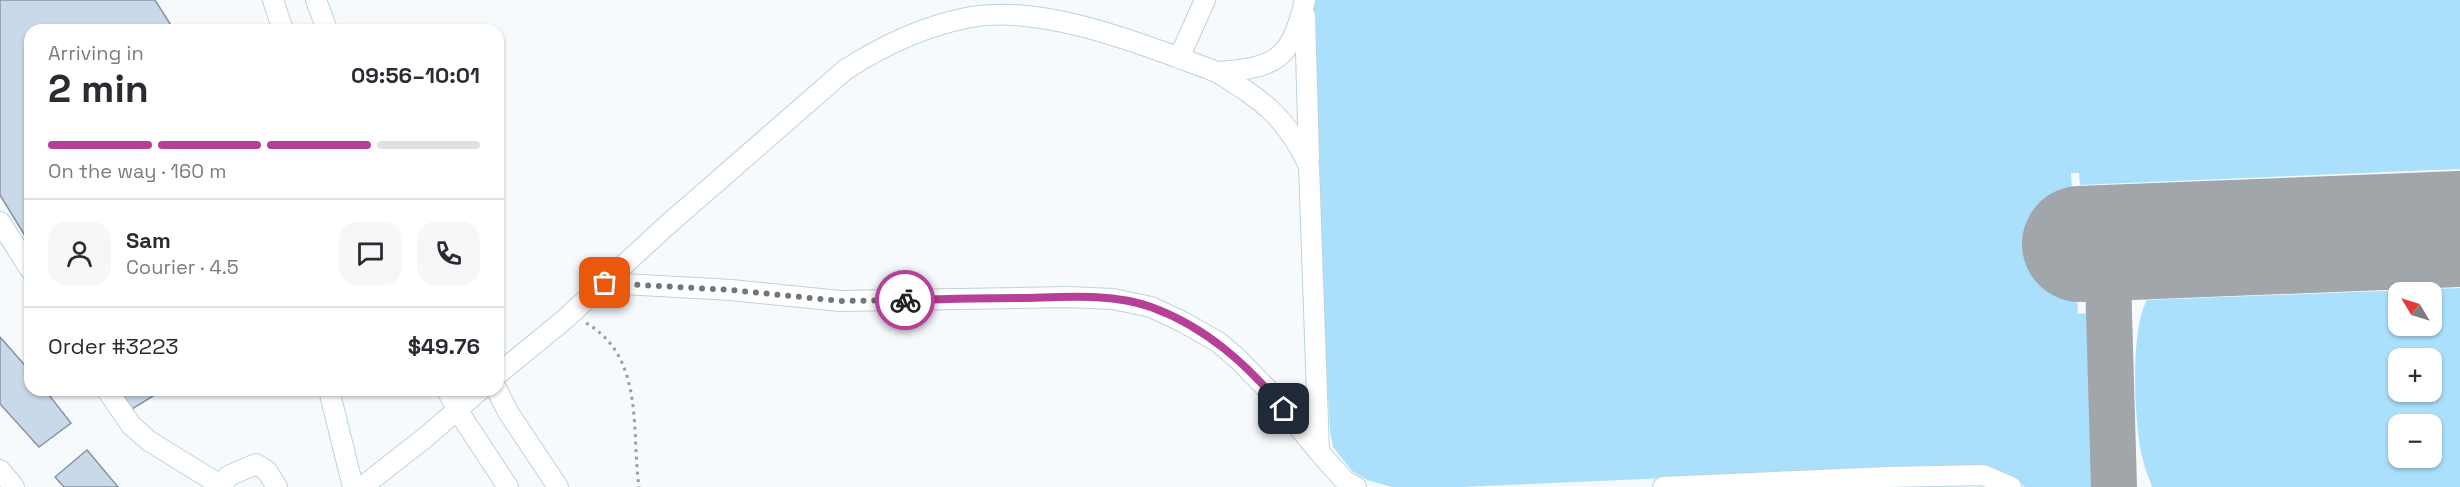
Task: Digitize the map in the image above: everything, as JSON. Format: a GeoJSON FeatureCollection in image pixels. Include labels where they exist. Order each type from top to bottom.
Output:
{"type":"FeatureCollection","features":[{"type":"Feature","properties":{"kind":"street"},"geometry":{"type":"LineString","coordinates":[[273,0],[281,24]]}},
{"type":"Feature","properties":{"kind":"street"},"geometry":{"type":"LineString","coordinates":[[316,0],[325,24]]}},
{"type":"Feature","properties":{"kind":"street"},"geometry":{"type":"LineString","coordinates":[[1179,58],[1205,0]]}},
{"type":"Feature","properties":{"kind":"street"},"geometry":{"type":"LineString","coordinates":[[1217,72],[1253,70],[1272,62],[1290,44],[1305,0]]}},
{"type":"Feature","properties":{"kind":"street"},"geometry":{"type":"LineString","coordinates":[[1305,0],[1319,452]]}},
{"type":"Feature","properties":{"kind":"street"},"geometry":{"type":"LineString","coordinates":[[504,369],[564,320],[845,70],[878,50],[926,29],[968,17],[1014,15],[1059,21],[1217,72],[1244,89],[1282,121],[1296,139],[1309,166]]}},
{"type":"Feature","properties":{"kind":"street"},"geometry":{"type":"LineString","coordinates":[[0,222],[24,260]]}},
{"type":"Feature","properties":{"kind":"street"},"geometry":{"type":"LineString","coordinates":[[605,283],[731,290],[840,301],[1068,297],[1113,299],[1150,307],[1218,342],[1237,358],[1269,391],[1345,481],[1356,487]]}},
{"type":"Feature","properties":{"kind":"street"},"geometry":{"type":"LineString","coordinates":[[111,396],[131,424],[149,441],[222,486],[228,476],[256,464],[267,471],[277,487]]}},
{"type":"Feature","properties":{"kind":"street"},"geometry":{"type":"LineString","coordinates":[[330,396],[353,487]]}},
{"type":"Feature","properties":{"kind":"street"},"geometry":{"type":"LineString","coordinates":[[450,396],[508,487]]}},
{"type":"Feature","properties":{"kind":"street"},"geometry":{"type":"LineString","coordinates":[[363,487],[474,396]]}},
{"type":"Feature","properties":{"kind":"street"},"geometry":{"type":"LineString","coordinates":[[500,396],[508,412],[558,487]]}},
{"type":"Feature","properties":{"kind":"street"},"geometry":{"type":"LineString","coordinates":[[0,470],[14,487]]}},
{"type":"Feature","properties":{"kind":"street"},"geometry":{"type":"LineString","coordinates":[[1663,487],[1983,475],[2011,487]]}},
{"type":"Feature","properties":{"kind":"path"},"geometry":{"type":"LineString","coordinates":[[564,320],[587,324],[598,332],[610,344],[628,375],[633,398],[639,487]]}},
{"type":"Feature","properties":{"kind":"shaded area"},"geometry":{"type":"Polygon","coordinates":[[[1313,0],[2460,0],[2460,169],[2080,185],[2079,173],[2071,173],[2073,205],[2079,205],[2081,281],[2076,282],[2078,314],[2088,313],[2094,487],[2025,487],[2014,477],[1991,470],[1713,476],[1463,487],[1392,487],[1367,480],[1352,471],[1333,447],[1330,431],[1315,153],[1313,0]]]}},
{"type":"Feature","properties":{"kind":"shaded area"},"geometry":{"type":"Polygon","coordinates":[[[2460,288],[2460,487],[2152,487],[2142,456],[2137,422],[2136,353],[2142,314],[2147,300],[2388,291],[2388,336],[2442,336],[2442,289],[2460,288]]]}},
{"type":"Feature","properties":{"kind":"building"},"geometry":{"type":"Polygon","coordinates":[[[0,0],[155,0],[170,24],[24,24],[24,234],[0,195],[0,0]]]}},
{"type":"Feature","properties":{"kind":"building"},"geometry":{"type":"Polygon","coordinates":[[[0,337],[24,364],[24,396],[50,396],[71,423],[39,447],[0,404],[0,337]]]}},
{"type":"Feature","properties":{"kind":"building"},"geometry":{"type":"Polygon","coordinates":[[[124,396],[153,396],[132,409],[124,396]]]}},
{"type":"Feature","properties":{"kind":"building"},"geometry":{"type":"Polygon","coordinates":[[[87,450],[118,487],[64,487],[55,477],[87,450]]]}},
{"type":"Feature","properties":{"kind":"taxiway"},"geometry":{"type":"LineString","coordinates":[[2107,243],[2114,487]]}},
{"type":"Feature","properties":{"kind":"runway"},"geometry":{"type":"LineString","coordinates":[[2080,244],[2460,229]]}},
{"type":"Feature","properties":{"kind":"way so far"},"geometry":{"type":"LineString","coordinates":[[605,283],[731,290],[840,301],[905,300]]}},
{"type":"Feature","properties":{"kind":"route"},"geometry":{"type":"LineString","coordinates":[[905,300],[1068,297],[1113,299],[1150,307],[1218,342],[1237,358],[1284,409]]}}]}
